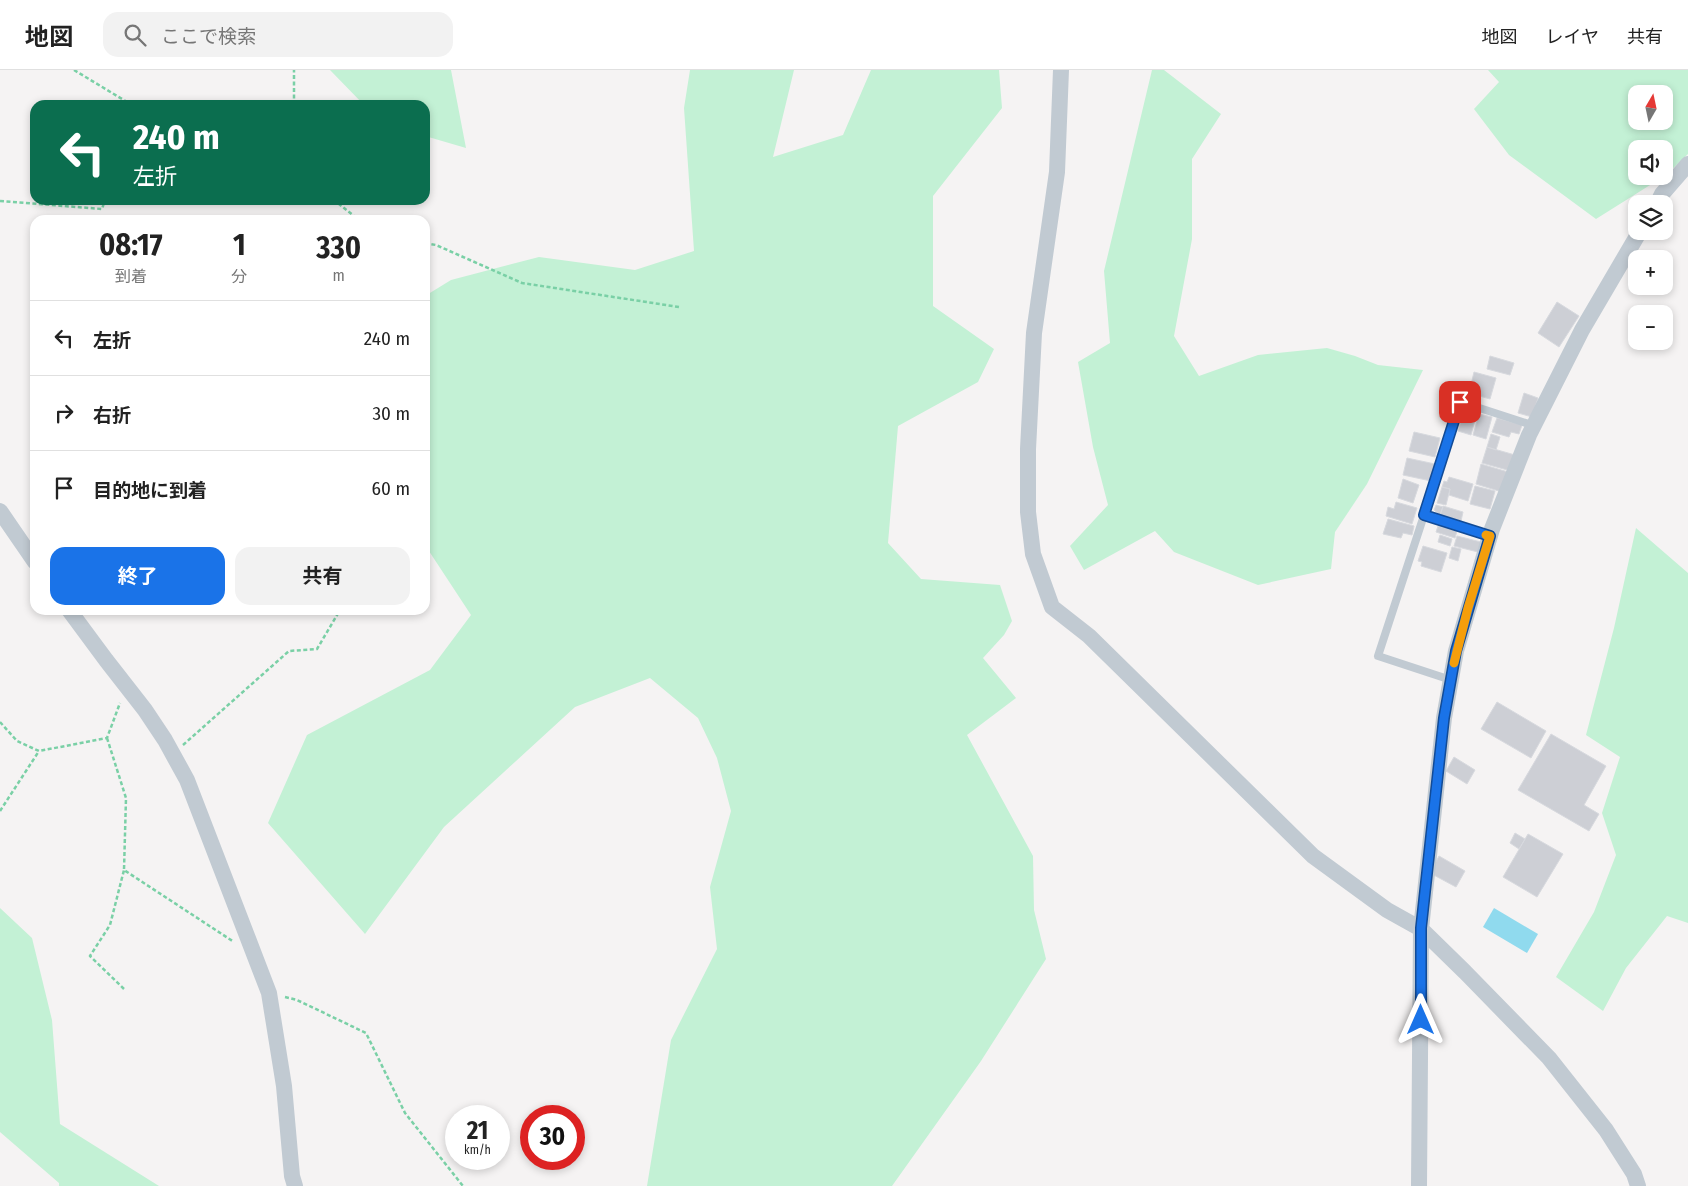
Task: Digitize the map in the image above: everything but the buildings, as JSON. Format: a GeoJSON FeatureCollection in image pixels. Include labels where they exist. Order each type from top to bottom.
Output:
{"type":"FeatureCollection","features":[{"type":"Feature","properties":{"kind":"street"},"geometry":{"type":"LineString","coordinates":[[1061,70],[1057,172],[1034,333],[1028,449],[1028,512],[1033,554],[1052,607],[1089,636],[1313,856],[1388,910],[1421,928],[1549,1058],[1606,1130],[1634,1174],[1638,1186]]}},
{"type":"Feature","properties":{"kind":"street"},"geometry":{"type":"LineString","coordinates":[[1661,195],[1686,169]]}},
{"type":"Feature","properties":{"kind":"street"},"geometry":{"type":"LineString","coordinates":[[1419,1186],[1421,928],[1444,718],[1459,642],[1490,536],[1534,426],[1582,330],[1635,240]]}},
{"type":"Feature","properties":{"kind":"street"},"geometry":{"type":"LineString","coordinates":[[0,511],[30,555]]}},
{"type":"Feature","properties":{"kind":"street"},"geometry":{"type":"LineString","coordinates":[[73,615],[145,710],[188,780],[269,993],[283,1077],[292,1176],[295,1186]]}},
{"type":"Feature","properties":{"kind":"lane"},"geometry":{"type":"LineString","coordinates":[[1451,680],[1378,656],[1460,402],[1534,426]]}},
{"type":"Feature","properties":{"kind":"lane"},"geometry":{"type":"LineString","coordinates":[[1424,515],[1490,536]]}},
{"type":"Feature","properties":{"kind":"path"},"geometry":{"type":"LineString","coordinates":[[74,70],[124,100]]}},
{"type":"Feature","properties":{"kind":"path"},"geometry":{"type":"LineString","coordinates":[[294,70],[294,100]]}},
{"type":"Feature","properties":{"kind":"path"},"geometry":{"type":"LineString","coordinates":[[0,201],[30,203]]}},
{"type":"Feature","properties":{"kind":"path"},"geometry":{"type":"LineString","coordinates":[[51,205],[102,209],[103,205]]}},
{"type":"Feature","properties":{"kind":"path"},"geometry":{"type":"LineString","coordinates":[[340,205],[353,215]]}},
{"type":"Feature","properties":{"kind":"path"},"geometry":{"type":"LineString","coordinates":[[430,244],[522,284],[679,307]]}},
{"type":"Feature","properties":{"kind":"path"},"geometry":{"type":"LineString","coordinates":[[173,754],[289,651],[317,649],[337,615]]}},
{"type":"Feature","properties":{"kind":"path"},"geometry":{"type":"LineString","coordinates":[[124,989],[90,956],[110,926],[124,870],[126,798],[107,738],[127,687]]}},
{"type":"Feature","properties":{"kind":"path"},"geometry":{"type":"LineString","coordinates":[[0,722],[17,741],[40,751],[107,738]]}},
{"type":"Feature","properties":{"kind":"path"},"geometry":{"type":"LineString","coordinates":[[0,810],[40,751]]}},
{"type":"Feature","properties":{"kind":"path"},"geometry":{"type":"LineString","coordinates":[[124,870],[255,956]]}},
{"type":"Feature","properties":{"kind":"path"},"geometry":{"type":"LineString","coordinates":[[269,993],[297,1000],[366,1033],[405,1114],[463,1186]]}},
{"type":"Feature","properties":{"kind":"green space"},"geometry":{"type":"Polygon","coordinates":[[[330,70],[451,70],[466,148],[430,137],[430,100],[359,100],[330,70]]]}},
{"type":"Feature","properties":{"kind":"green space"},"geometry":{"type":"Polygon","coordinates":[[[690,70],[794,70],[773,157],[843,135],[871,70],[999,70],[1002,108],[933,196],[933,306],[994,349],[978,382],[898,426],[888,543],[921,579],[1000,585],[1012,621],[1004,635],[983,658],[1016,698],[967,735],[1033,856],[1034,910],[1046,959],[981,1061],[892,1186],[647,1186],[671,1040],[717,949],[710,887],[731,811],[717,758],[698,718],[650,678],[575,707],[444,827],[365,934],[268,823],[307,735],[430,670],[471,615],[430,553],[430,293],[451,280],[539,257],[635,270],[694,251],[684,108],[690,70]]]}},
{"type":"Feature","properties":{"kind":"green space"},"geometry":{"type":"Polygon","coordinates":[[[1152,70],[1164,70],[1221,114],[1192,159],[1192,239],[1174,336],[1199,376],[1258,355],[1327,348],[1378,365],[1423,370],[1367,484],[1335,532],[1331,569],[1258,585],[1174,552],[1155,531],[1084,570],[1070,546],[1108,505],[1093,447],[1078,362],[1110,343],[1104,271],[1152,70]]]}},
{"type":"Feature","properties":{"kind":"green space"},"geometry":{"type":"Polygon","coordinates":[[[1488,70],[1688,70],[1688,154],[1673,168],[1673,140],[1628,140],[1628,185],[1650,185],[1634,195],[1628,195],[1628,199],[1596,219],[1509,155],[1474,109],[1499,82],[1488,70]]]}},
{"type":"Feature","properties":{"kind":"green space"},"geometry":{"type":"Polygon","coordinates":[[[1636,528],[1688,573],[1688,923],[1667,916],[1626,968],[1603,1011],[1556,977],[1594,912],[1616,855],[1602,813],[1620,757],[1586,735],[1614,628],[1636,528]]]}},
{"type":"Feature","properties":{"kind":"green space"},"geometry":{"type":"Polygon","coordinates":[[[0,908],[32,938],[52,1020],[60,1124],[159,1186],[59,1186],[59,1183],[0,1132],[0,908]]]}},
{"type":"Feature","properties":{"kind":"water"},"geometry":{"type":"Polygon","coordinates":[[[1494,908],[1538,934],[1527,953],[1483,927],[1494,908]]]}},
{"type":"Feature","properties":{"kind":"slow traffic"},"geometry":{"type":"LineString","coordinates":[[1454,663],[1468,608],[1490,536],[1486,535]]}},
{"type":"Feature","properties":{"kind":"route"},"geometry":{"type":"LineString","coordinates":[[1421,1020],[1421,928],[1444,718],[1456,651],[1490,536],[1424,515],[1460,402]]}}]}
